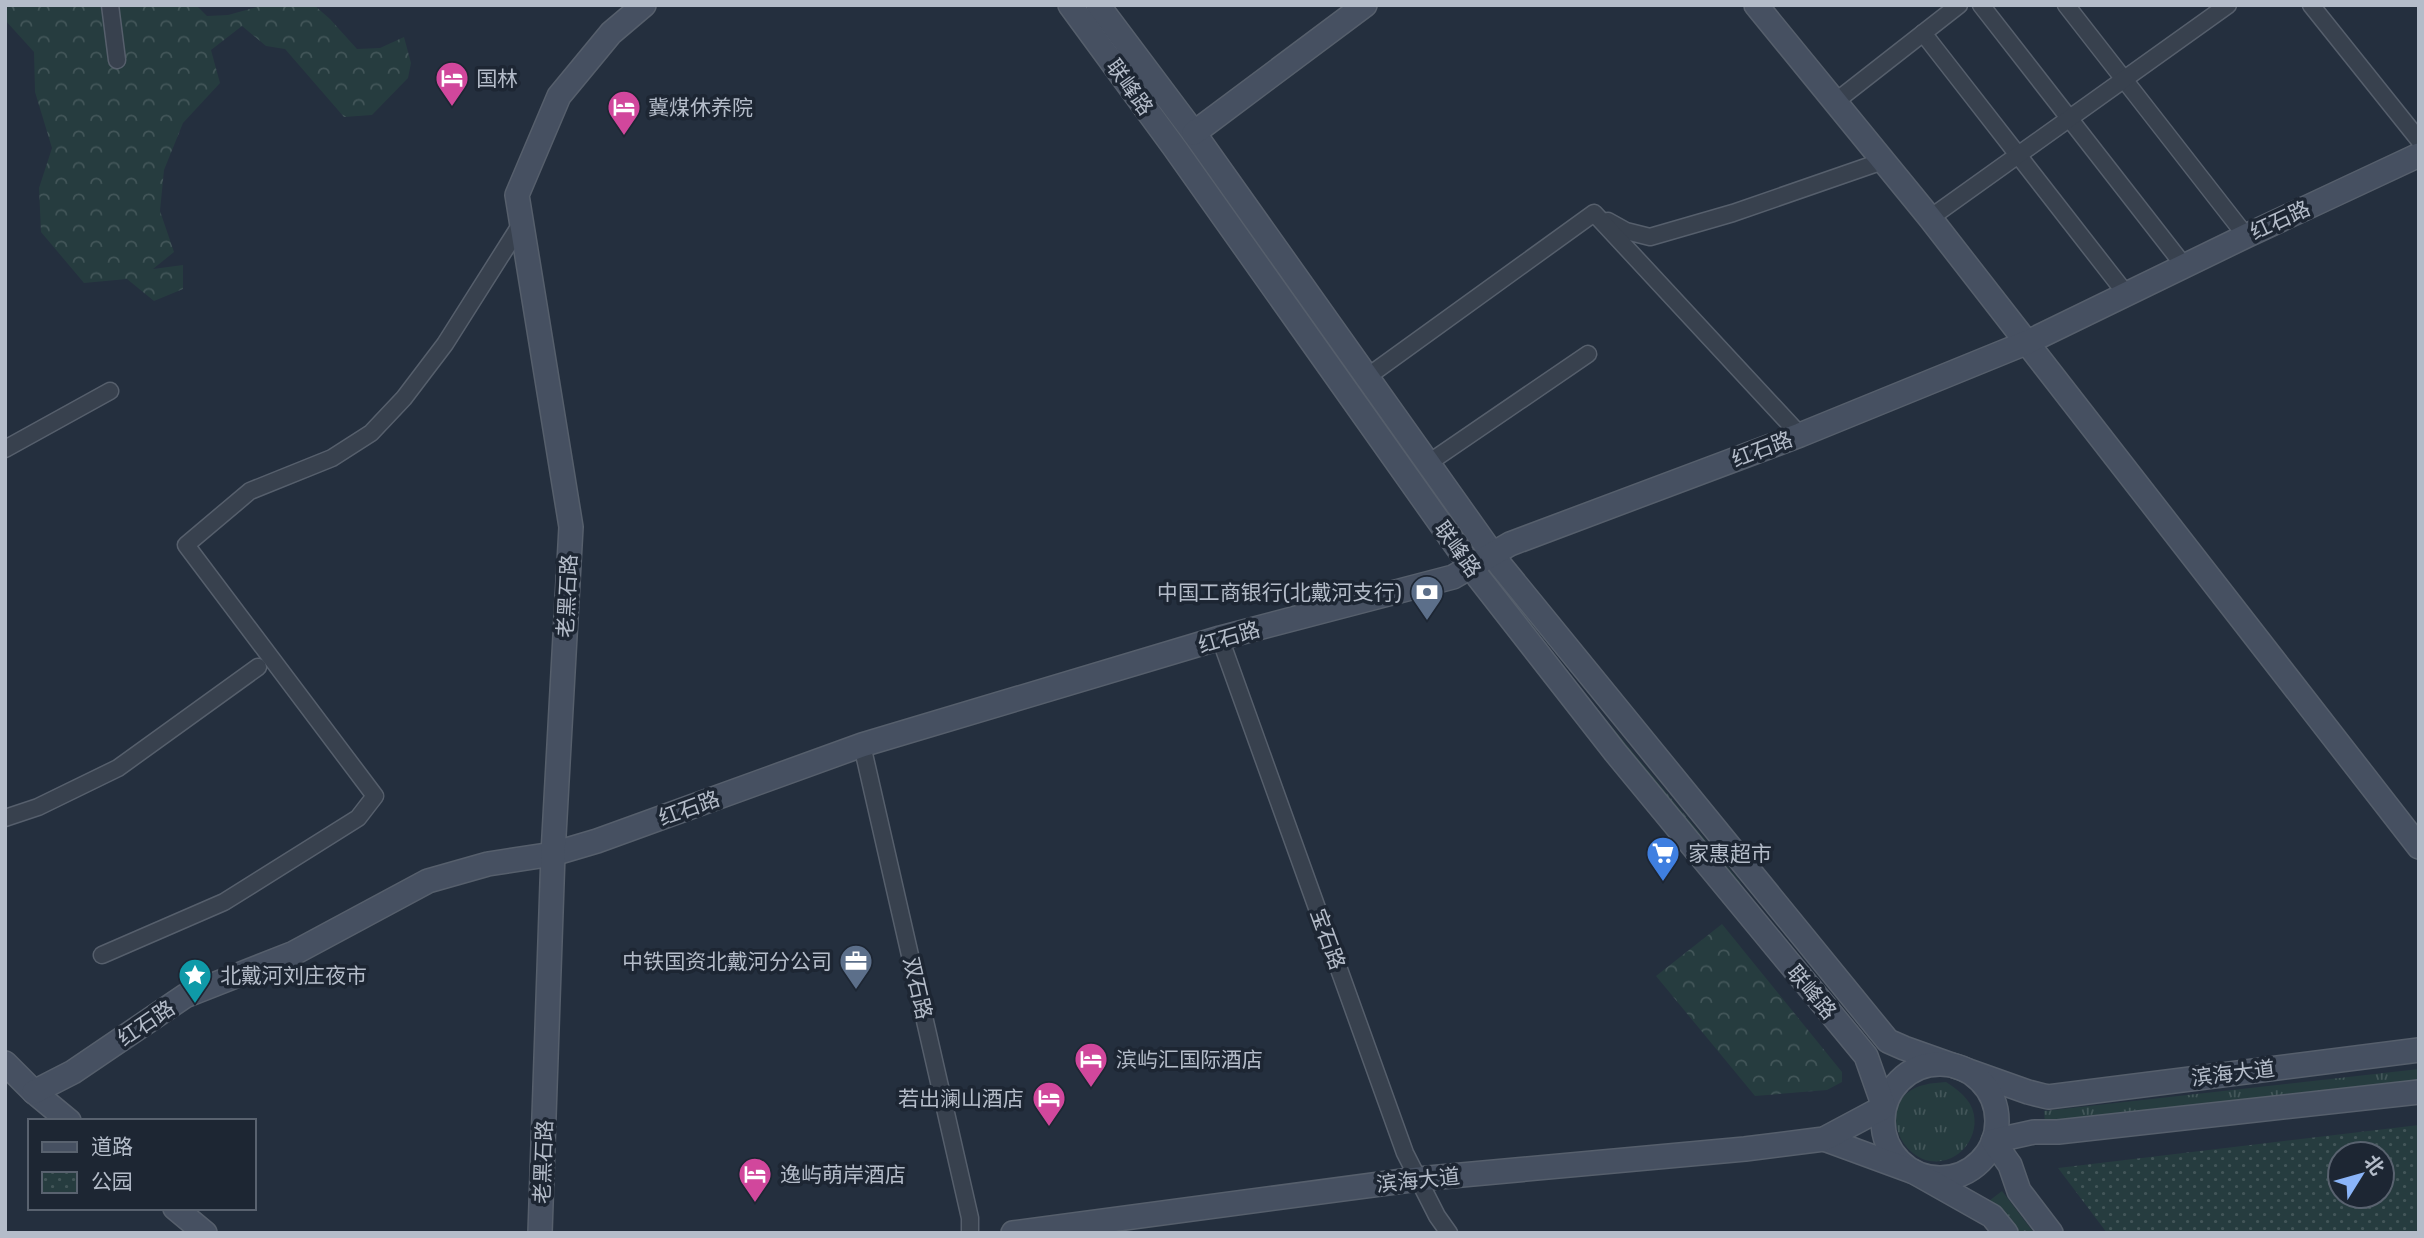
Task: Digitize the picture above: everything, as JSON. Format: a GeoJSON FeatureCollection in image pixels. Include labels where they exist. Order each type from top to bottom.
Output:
{"type":"FeatureCollection","features":[{"type":"Feature","properties":{"kind":"main road","name":"老黑石路"},"geometry":{"type":"LineString","coordinates":[[540,1233],[553,854],[570,527],[517,195],[559,96],[611,33],[644,5]]}},
{"type":"Feature","properties":{"kind":"main road","name":"联峰路"},"geometry":{"type":"LineString","coordinates":[[1070,5],[1174,147],[1470,567],[1615,752],[1866,1056],[1884,1107]]}},
{"type":"Feature","properties":{"kind":"main road","name":"联峰路"},"geometry":{"type":"LineString","coordinates":[[1098,5],[1194,133],[1493,554],[1888,1041],[1956,1066]]}},
{"type":"Feature","properties":{"kind":"main road"},"geometry":{"type":"LineString","coordinates":[[1194,133],[1365,5]]}},
{"type":"Feature","properties":{"kind":"main road"},"geometry":{"type":"LineString","coordinates":[[1756,5],[2028,342],[2419,847]]}},
{"type":"Feature","properties":{"kind":"main road","name":"红石路"},"geometry":{"type":"LineString","coordinates":[[16,1080],[73,1072],[186,996],[294,953],[428,881],[488,864],[553,854],[597,841],[862,744],[1220,638],[1452,576],[1522,540],[1800,435],[2028,342],[2419,155]]}},
{"type":"Feature","properties":{"kind":"main road","name":"滨海大道"},"geometry":{"type":"LineString","coordinates":[[1956,1066],[2028,1093],[2048,1097],[2419,1051]]}},
{"type":"Feature","properties":{"kind":"main road"},"geometry":{"type":"LineString","coordinates":[[1824,1139],[1914,1171],[1932,1177],[1951,1177],[1969,1170],[1983,1158],[1993,1141],[1997,1123],[1994,1104],[1986,1087],[1972,1074],[1956,1066],[1937,1064],[1920,1067],[1903,1076],[1891,1090],[1884,1107],[1883,1126],[1888,1144],[1898,1160],[1914,1171],[1999,1225]]}},
{"type":"Feature","properties":{"kind":"main road"},"geometry":{"type":"LineString","coordinates":[[16,1080],[66,1119]]}},
{"type":"Feature","properties":{"kind":"main road","name":"滨海大道"},"geometry":{"type":"LineString","coordinates":[[1993,1141],[2034,1132],[2058,1132],[2419,1092]]}},
{"type":"Feature","properties":{"kind":"main road"},"geometry":{"type":"LineString","coordinates":[[1824,1139],[1884,1107]]}},
{"type":"Feature","properties":{"kind":"main road","name":"滨海大道"},"geometry":{"type":"LineString","coordinates":[[1013,1233],[1418,1179],[1731,1151],[1824,1139]]}},
{"type":"Feature","properties":{"kind":"main road"},"geometry":{"type":"LineString","coordinates":[[1993,1141],[2010,1165],[2019,1192],[2052,1233]]}},
{"type":"Feature","properties":{"kind":"main road"},"geometry":{"type":"LineString","coordinates":[[177,1210],[205,1233]]}},
{"type":"Feature","properties":{"kind":"street"},"geometry":{"type":"LineString","coordinates":[[110,5],[117,60]]}},
{"type":"Feature","properties":{"kind":"street"},"geometry":{"type":"LineString","coordinates":[[1835,102],[1959,5]]}},
{"type":"Feature","properties":{"kind":"street"},"geometry":{"type":"LineString","coordinates":[[1981,5],[2185,267]]}},
{"type":"Feature","properties":{"kind":"street"},"geometry":{"type":"LineString","coordinates":[[2066,5],[2246,236]]}},
{"type":"Feature","properties":{"kind":"street"},"geometry":{"type":"LineString","coordinates":[[1930,218],[2228,5]]}},
{"type":"Feature","properties":{"kind":"street"},"geometry":{"type":"LineString","coordinates":[[2311,5],[2419,140]]}},
{"type":"Feature","properties":{"kind":"street"},"geometry":{"type":"LineString","coordinates":[[1923,33],[2127,295]]}},
{"type":"Feature","properties":{"kind":"street"},"geometry":{"type":"LineString","coordinates":[[1174,147],[1194,133]]}},
{"type":"Feature","properties":{"kind":"street"},"geometry":{"type":"LineString","coordinates":[[1594,213],[1626,230],[1650,237],[1733,213],[1883,161]]}},
{"type":"Feature","properties":{"kind":"street"},"geometry":{"type":"LineString","coordinates":[[1367,377],[1594,213]]}},
{"type":"Feature","properties":{"kind":"street"},"geometry":{"type":"LineString","coordinates":[[1594,213],[1800,435]]}},
{"type":"Feature","properties":{"kind":"street"},"geometry":{"type":"LineString","coordinates":[[102,955],[224,902],[358,818],[375,796],[186,545],[250,491],[332,458],[371,433],[404,398],[445,344],[522,224]]}},
{"type":"Feature","properties":{"kind":"street"},"geometry":{"type":"LineString","coordinates":[[1427,464],[1588,354]]}},
{"type":"Feature","properties":{"kind":"street"},"geometry":{"type":"LineString","coordinates":[[5,449],[110,391]]}},
{"type":"Feature","properties":{"kind":"street","name":"宝石路"},"geometry":{"type":"LineString","coordinates":[[1220,638],[1405,1153],[1449,1233]]}},
{"type":"Feature","properties":{"kind":"street"},"geometry":{"type":"LineString","coordinates":[[5,818],[38,807],[118,768],[258,667]]}},
{"type":"Feature","properties":{"kind":"street","name":"双石路"},"geometry":{"type":"LineString","coordinates":[[862,744],[970,1218],[970,1233]]}},
{"type":"Feature","properties":{"kind":"green space"},"geometry":{"type":"Polygon","coordinates":[[[5,5],[196,5],[207,16],[228,15],[264,5],[314,5],[357,49],[380,48],[404,37],[411,63],[408,78],[372,115],[344,117],[285,49],[266,46],[242,26],[211,50],[220,83],[183,123],[164,170],[160,211],[174,252],[153,269],[183,265],[183,289],[154,301],[127,279],[84,283],[41,232],[39,188],[52,148],[35,92],[34,52],[5,20],[5,5]]]}},
{"type":"Feature","properties":{"kind":"green space"},"geometry":{"type":"Polygon","coordinates":[[[1202,167],[1470,542],[1465,546],[1197,171],[1202,167]]]}},
{"type":"Feature","properties":{"kind":"green space"},"geometry":{"type":"Polygon","coordinates":[[[1502,584],[1565,670],[1741,883],[1735,887],[1496,588],[1502,584]]]}},
{"type":"Feature","properties":{"kind":"green space"},"geometry":{"type":"Polygon","coordinates":[[[1722,924],[1842,1072],[1842,1082],[1827,1090],[1755,1096],[1656,976],[1722,924]]]}},
{"type":"Feature","properties":{"kind":"green space"},"geometry":{"type":"Polygon","coordinates":[[[2419,1069],[2419,1081],[2045,1123],[2044,1111],[2419,1069]]]}},
{"type":"Feature","properties":{"kind":"green space"},"geometry":{"type":"Polygon","coordinates":[[[1946,1082],[1970,1104],[1974,1114],[1972,1135],[1967,1145],[1951,1158],[1930,1161],[1911,1152],[1904,1143],[1896,1124],[1896,1113],[1899,1103],[1910,1091],[1925,1085],[1946,1082]]]}},
{"type":"Feature","properties":{"kind":"green space"},"geometry":{"type":"Polygon","coordinates":[[[2419,1125],[2419,1233],[2107,1233],[2058,1168],[2419,1125]]]}},
{"type":"Feature","properties":{"kind":"green space"},"geometry":{"type":"Polygon","coordinates":[[[2002,1191],[2034,1233],[2016,1233],[1989,1201],[2002,1191]]]}},
{"type":"Feature","properties":{"kind":"place","name":"国林"},"geometry":{"type":"Point","coordinates":[452,108]}},
{"type":"Feature","properties":{"kind":"place","name":"冀煤休养院"},"geometry":{"type":"Point","coordinates":[624,137]}},
{"type":"Feature","properties":{"kind":"place","name":"中国工商银行(北戴河支行)"},"geometry":{"type":"Point","coordinates":[1427,622]}},
{"type":"Feature","properties":{"kind":"place","name":"家惠超市"},"geometry":{"type":"Point","coordinates":[1663,883]}},
{"type":"Feature","properties":{"kind":"place","name":"中铁国资北戴河分公司"},"geometry":{"type":"Point","coordinates":[856,991]}},
{"type":"Feature","properties":{"kind":"place","name":"北戴河刘庄夜市"},"geometry":{"type":"Point","coordinates":[195,1005]}},
{"type":"Feature","properties":{"kind":"place","name":"滨屿汇国际酒店"},"geometry":{"type":"Point","coordinates":[1091,1089]}},
{"type":"Feature","properties":{"kind":"place","name":"若出澜山酒店"},"geometry":{"type":"Point","coordinates":[1049,1128]}},
{"type":"Feature","properties":{"kind":"place","name":"逸屿萌岸酒店"},"geometry":{"type":"Point","coordinates":[755,1204]}}]}
